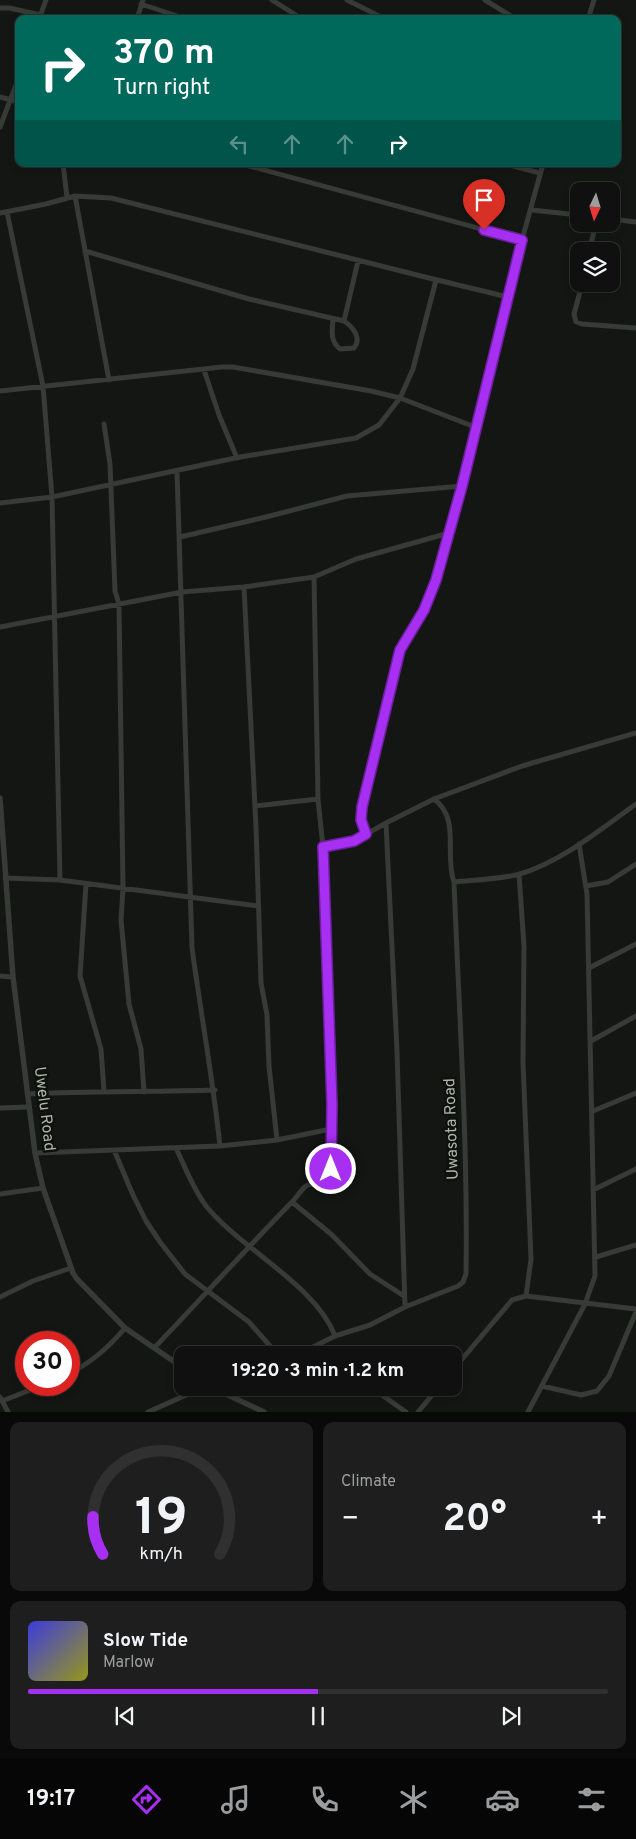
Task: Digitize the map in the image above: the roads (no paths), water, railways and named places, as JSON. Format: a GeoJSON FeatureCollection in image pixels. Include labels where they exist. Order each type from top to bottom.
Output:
{"type":"FeatureCollection","features":[{"type":"Feature","properties":{"kind":"street"},"geometry":{"type":"LineString","coordinates":[[41,15],[46,0]]}},
{"type":"Feature","properties":{"kind":"street"},"geometry":{"type":"LineString","coordinates":[[272,0],[296,15]]}},
{"type":"Feature","properties":{"kind":"street"},"geometry":{"type":"LineString","coordinates":[[347,0],[377,15]]}},
{"type":"Feature","properties":{"kind":"street"},"geometry":{"type":"LineString","coordinates":[[485,0],[509,15]]}},
{"type":"Feature","properties":{"kind":"street"},"geometry":{"type":"LineString","coordinates":[[589,15],[594,0]]}},
{"type":"Feature","properties":{"kind":"street"},"geometry":{"type":"LineString","coordinates":[[138,15],[142,2],[176,15]]}},
{"type":"Feature","properties":{"kind":"street"},"geometry":{"type":"LineString","coordinates":[[0,8],[9,8],[33,15]]}},
{"type":"Feature","properties":{"kind":"street"},"geometry":{"type":"LineString","coordinates":[[0,126],[15,88]]}},
{"type":"Feature","properties":{"kind":"street"},"geometry":{"type":"LineString","coordinates":[[0,97],[15,100]]}},
{"type":"Feature","properties":{"kind":"street"},"geometry":{"type":"LineString","coordinates":[[63,167],[67,197]]}},
{"type":"Feature","properties":{"kind":"street"},"geometry":{"type":"LineString","coordinates":[[253,167],[522,240]]}},
{"type":"Feature","properties":{"kind":"street"},"geometry":{"type":"LineString","coordinates":[[517,167],[540,173]]}},
{"type":"Feature","properties":{"kind":"street"},"geometry":{"type":"LineString","coordinates":[[366,834],[361,820],[362,807],[400,650],[424,610],[436,580],[462,486],[475,427],[542,167]]}},
{"type":"Feature","properties":{"kind":"street"},"geometry":{"type":"LineString","coordinates":[[74,196],[109,380]]}},
{"type":"Feature","properties":{"kind":"street"},"geometry":{"type":"LineString","coordinates":[[0,213],[74,196],[111,198],[508,297]]}},
{"type":"Feature","properties":{"kind":"street"},"geometry":{"type":"LineString","coordinates":[[530,210],[570,214]]}},
{"type":"Feature","properties":{"kind":"street"},"geometry":{"type":"LineString","coordinates":[[7,212],[43,386],[52,497],[60,880]]}},
{"type":"Feature","properties":{"kind":"street"},"geometry":{"type":"LineString","coordinates":[[620,220],[636,222]]}},
{"type":"Feature","properties":{"kind":"street"},"geometry":{"type":"LineString","coordinates":[[85,251],[249,299],[344,321],[354,330],[357,338],[357,344],[354,348],[340,349],[334,344],[332,339],[333,319]]}},
{"type":"Feature","properties":{"kind":"street"},"geometry":{"type":"LineString","coordinates":[[344,321],[358,261]]}},
{"type":"Feature","properties":{"kind":"street"},"geometry":{"type":"LineString","coordinates":[[0,503],[52,497],[237,458],[356,438],[380,425],[400,398],[413,368],[436,280]]}},
{"type":"Feature","properties":{"kind":"street"},"geometry":{"type":"LineString","coordinates":[[580,292],[574,314],[576,322],[636,328]]}},
{"type":"Feature","properties":{"kind":"street"},"geometry":{"type":"LineString","coordinates":[[0,391],[204,370],[222,366],[371,391],[400,398],[475,427]]}},
{"type":"Feature","properties":{"kind":"street"},"geometry":{"type":"LineString","coordinates":[[204,370],[219,416],[237,458]]}},
{"type":"Feature","properties":{"kind":"street"},"geometry":{"type":"LineString","coordinates":[[104,424],[111,485],[115,592],[119,604],[122,920],[129,1004],[141,1049],[144,1092]]}},
{"type":"Feature","properties":{"kind":"street"},"geometry":{"type":"LineString","coordinates":[[177,471],[192,948],[214,1090],[220,1146]]}},
{"type":"Feature","properties":{"kind":"street"},"geometry":{"type":"LineString","coordinates":[[180,537],[347,496],[462,486]]}},
{"type":"Feature","properties":{"kind":"street"},"geometry":{"type":"LineString","coordinates":[[0,627],[182,592],[244,587],[314,577],[356,559],[449,533]]}},
{"type":"Feature","properties":{"kind":"street"},"geometry":{"type":"LineString","coordinates":[[155,1347],[306,1186],[322,1183],[328,1178],[331,1169],[323,847],[318,799],[314,577]]}},
{"type":"Feature","properties":{"kind":"street"},"geometry":{"type":"LineString","coordinates":[[244,587],[255,806],[261,983],[267,1015],[269,1066],[277,1140]]}},
{"type":"Feature","properties":{"kind":"street"},"geometry":{"type":"LineString","coordinates":[[323,847],[354,841],[434,799],[522,766],[636,733]]}},
{"type":"Feature","properties":{"kind":"street","name":"Uwelu Road"},"geometry":{"type":"LineString","coordinates":[[0,798],[13,977],[28,1107],[43,1188],[71,1268],[77,1279],[125,1328],[174,1361]]}},
{"type":"Feature","properties":{"kind":"street"},"geometry":{"type":"LineString","coordinates":[[255,806],[318,799]]}},
{"type":"Feature","properties":{"kind":"street","name":"Uwasota Road"},"geometry":{"type":"LineString","coordinates":[[315,1346],[335,1336],[370,1325],[405,1307],[458,1286],[463,1282],[466,1274],[465,1101],[454,882],[451,872],[451,836],[449,819],[442,805],[434,799]]}},
{"type":"Feature","properties":{"kind":"street"},"geometry":{"type":"LineString","coordinates":[[454,882],[519,874],[546,863],[579,844],[636,804]]}},
{"type":"Feature","properties":{"kind":"street"},"geometry":{"type":"LineString","coordinates":[[386,823],[397,1051],[405,1307]]}},
{"type":"Feature","properties":{"kind":"street"},"geometry":{"type":"LineString","coordinates":[[528,1412],[585,1304],[595,1276],[593,1111],[586,886],[579,844]]}},
{"type":"Feature","properties":{"kind":"street"},"geometry":{"type":"LineString","coordinates":[[586,886],[608,882],[636,864]]}},
{"type":"Feature","properties":{"kind":"street"},"geometry":{"type":"LineString","coordinates":[[519,874],[524,946],[523,1062],[531,1259],[526,1296]]}},
{"type":"Feature","properties":{"kind":"street"},"geometry":{"type":"LineString","coordinates":[[5,878],[60,880],[258,906]]}},
{"type":"Feature","properties":{"kind":"street"},"geometry":{"type":"LineString","coordinates":[[86,884],[80,976],[101,1049],[104,1091]]}},
{"type":"Feature","properties":{"kind":"street"},"geometry":{"type":"LineString","coordinates":[[589,968],[636,944]]}},
{"type":"Feature","properties":{"kind":"street"},"geometry":{"type":"LineString","coordinates":[[0,976],[13,977]]}},
{"type":"Feature","properties":{"kind":"street"},"geometry":{"type":"LineString","coordinates":[[591,1041],[636,1016]]}},
{"type":"Feature","properties":{"kind":"street"},"geometry":{"type":"LineString","coordinates":[[28,1094],[214,1090]]}},
{"type":"Feature","properties":{"kind":"street"},"geometry":{"type":"LineString","coordinates":[[593,1111],[636,1093]]}},
{"type":"Feature","properties":{"kind":"street"},"geometry":{"type":"LineString","coordinates":[[0,1108],[28,1107]]}},
{"type":"Feature","properties":{"kind":"street"},"geometry":{"type":"LineString","coordinates":[[35,1153],[220,1146],[277,1140],[331,1129]]}},
{"type":"Feature","properties":{"kind":"street"},"geometry":{"type":"LineString","coordinates":[[176,1148],[189,1176],[206,1205],[248,1247],[291,1281],[320,1308],[335,1336]]}},
{"type":"Feature","properties":{"kind":"street"},"geometry":{"type":"LineString","coordinates":[[114,1150],[146,1221],[185,1274],[249,1322],[270,1346]]}},
{"type":"Feature","properties":{"kind":"street"},"geometry":{"type":"LineString","coordinates":[[593,1190],[636,1170]]}},
{"type":"Feature","properties":{"kind":"street"},"geometry":{"type":"LineString","coordinates":[[0,1194],[43,1188]]}},
{"type":"Feature","properties":{"kind":"street"},"geometry":{"type":"LineString","coordinates":[[292,1202],[331,1234],[370,1274],[404,1296]]}},
{"type":"Feature","properties":{"kind":"street"},"geometry":{"type":"LineString","coordinates":[[596,1257],[636,1245]]}},
{"type":"Feature","properties":{"kind":"street"},"geometry":{"type":"LineString","coordinates":[[0,1297],[33,1281],[71,1268]]}},
{"type":"Feature","properties":{"kind":"street"},"geometry":{"type":"LineString","coordinates":[[462,1359],[508,1303],[526,1296],[636,1310],[609,1376],[598,1391],[581,1395],[542,1386]]}},
{"type":"Feature","properties":{"kind":"street"},"geometry":{"type":"LineString","coordinates":[[80,1369],[108,1348],[125,1328]]}},
{"type":"Feature","properties":{"kind":"street"},"geometry":{"type":"LineString","coordinates":[[8,1412],[1,1399],[15,1394]]}},
{"type":"Feature","properties":{"kind":"street"},"geometry":{"type":"LineString","coordinates":[[148,1412],[184,1396]]}},
{"type":"Feature","properties":{"kind":"street"},"geometry":{"type":"LineString","coordinates":[[231,1396],[264,1412]]}},
{"type":"Feature","properties":{"kind":"street"},"geometry":{"type":"LineString","coordinates":[[383,1396],[406,1412]]}},
{"type":"Feature","properties":{"kind":"street"},"geometry":{"type":"LineString","coordinates":[[418,1412],[431,1396]]}}]}
